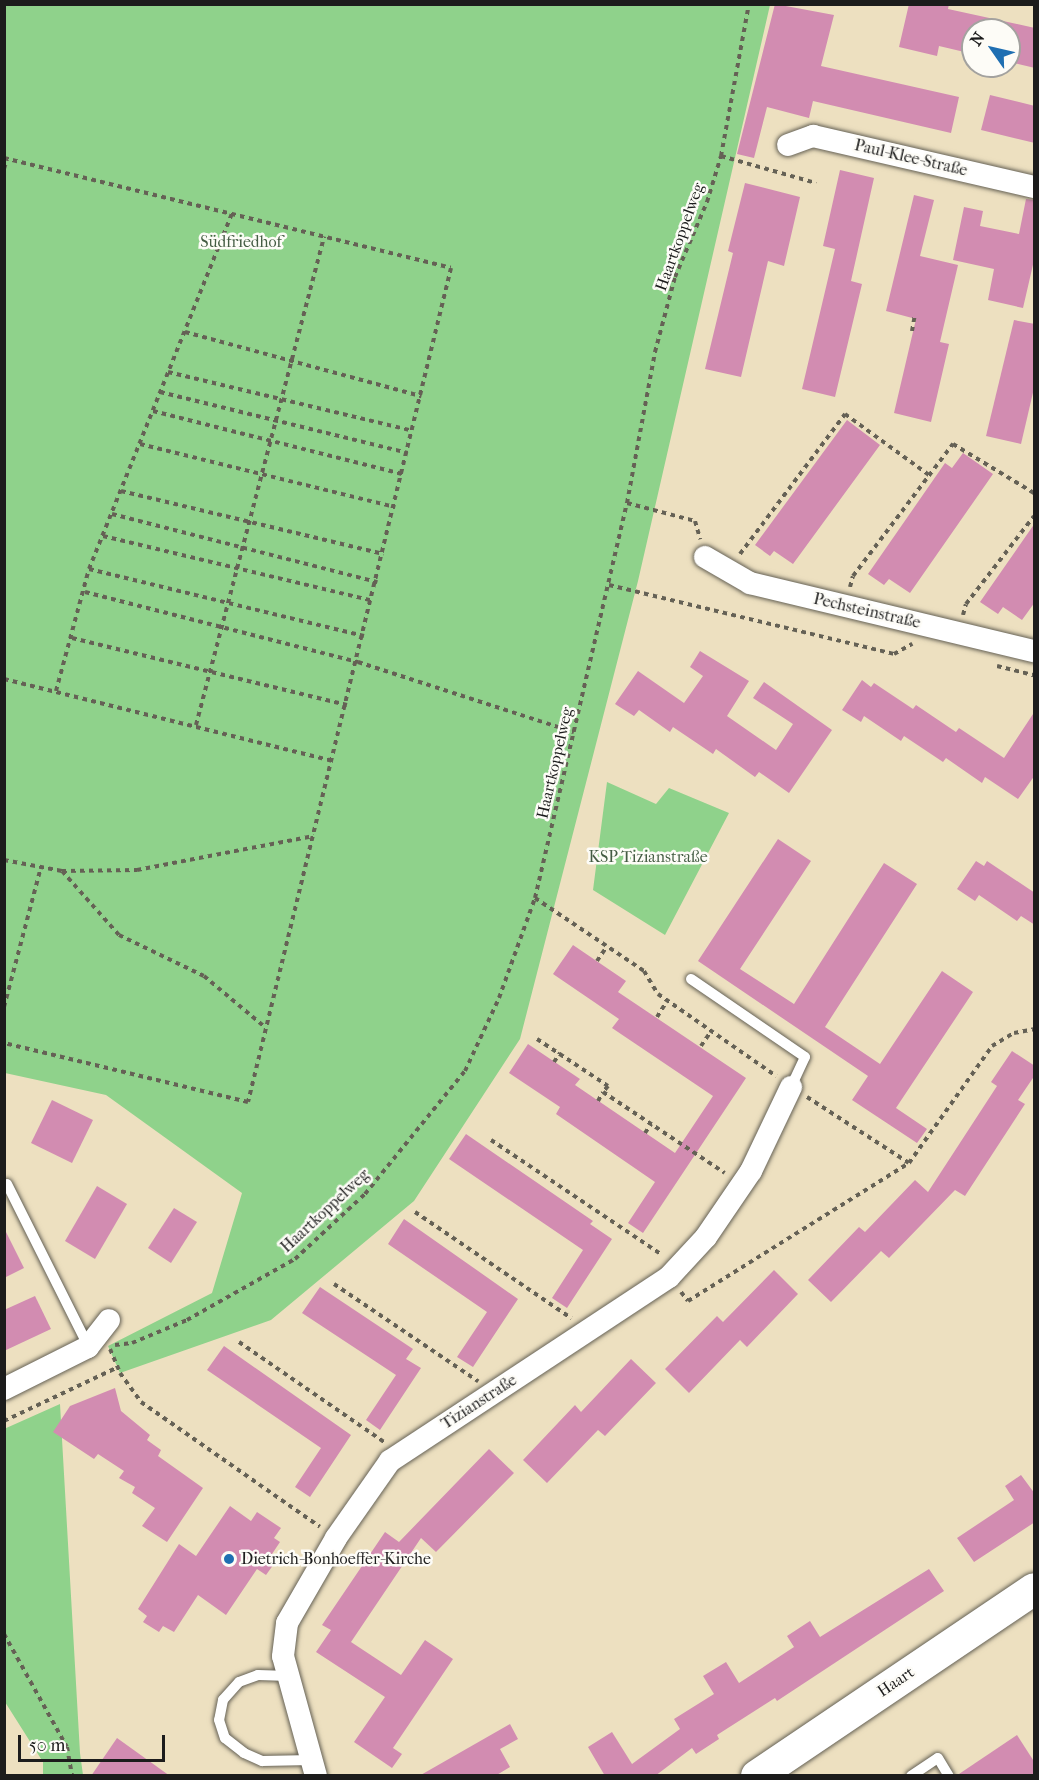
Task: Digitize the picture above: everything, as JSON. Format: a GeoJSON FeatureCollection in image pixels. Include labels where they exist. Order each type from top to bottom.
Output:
{"type":"FeatureCollection","features":[{"type":"Feature","properties":{"kind":"main road","name":"Haart"},"geometry":{"type":"LineString","coordinates":[[757,1776],[1035,1589]]}},
{"type":"Feature","properties":{"kind":"street","name":"Paul-Klee-Straße"},"geometry":{"type":"LineString","coordinates":[[788,145],[813,136],[1035,187]]}},
{"type":"Feature","properties":{"kind":"street","name":"Pechsteinstraße"},"geometry":{"type":"LineString","coordinates":[[705,557],[750,583],[1035,651]]}},
{"type":"Feature","properties":{"kind":"street","name":"Tizianstraße"},"geometry":{"type":"LineString","coordinates":[[314,1768],[283,1656],[287,1623],[336,1538],[390,1461],[674,1272],[706,1237],[742,1184],[791,1087]]}},
{"type":"Feature","properties":{"kind":"street"},"geometry":{"type":"LineString","coordinates":[[4,1389],[98,1346],[108,1320]]}},
{"type":"Feature","properties":{"kind":"lane"},"geometry":{"type":"LineString","coordinates":[[691,979],[805,1057],[791,1087]]}},
{"type":"Feature","properties":{"kind":"lane"},"geometry":{"type":"LineString","coordinates":[[7,1184],[98,1346]]}},
{"type":"Feature","properties":{"kind":"lane"},"geometry":{"type":"LineString","coordinates":[[289,1676],[258,1675],[239,1682],[223,1700],[219,1720],[225,1738],[244,1753],[262,1761],[314,1768]]}},
{"type":"Feature","properties":{"kind":"lane"},"geometry":{"type":"LineString","coordinates":[[911,1776],[938,1758],[950,1776]]}},
{"type":"Feature","properties":{"kind":"path","name":"Haartkoppelweg"},"geometry":{"type":"LineString","coordinates":[[98,1346],[132,1343],[187,1320],[295,1259],[365,1194],[465,1071],[499,998],[535,898],[609,585],[655,352],[675,277],[707,202],[720,156],[749,4]]}},
{"type":"Feature","properties":{"kind":"path"},"geometry":{"type":"LineString","coordinates":[[720,156],[816,183]]}},
{"type":"Feature","properties":{"kind":"path"},"geometry":{"type":"LineString","coordinates":[[4,169],[6,159],[451,268],[373,601],[248,1102],[4,1043]]}},
{"type":"Feature","properties":{"kind":"path"},"geometry":{"type":"LineString","coordinates":[[56,691],[85,592],[89,569],[232,214]]}},
{"type":"Feature","properties":{"kind":"path"},"geometry":{"type":"LineString","coordinates":[[196,725],[324,237]]}},
{"type":"Feature","properties":{"kind":"path"},"geometry":{"type":"LineString","coordinates":[[912,331],[915,314]]}},
{"type":"Feature","properties":{"kind":"path"},"geometry":{"type":"LineString","coordinates":[[185,332],[421,396]]}},
{"type":"Feature","properties":{"kind":"path"},"geometry":{"type":"LineString","coordinates":[[168,372],[413,431]]}},
{"type":"Feature","properties":{"kind":"path"},"geometry":{"type":"LineString","coordinates":[[160,392],[408,453]]}},
{"type":"Feature","properties":{"kind":"path"},"geometry":{"type":"LineString","coordinates":[[153,411],[403,474]]}},
{"type":"Feature","properties":{"kind":"path"},"geometry":{"type":"LineString","coordinates":[[731,572],[745,546],[845,414],[929,475]]}},
{"type":"Feature","properties":{"kind":"path"},"geometry":{"type":"LineString","coordinates":[[140,444],[261,476],[395,507]]}},
{"type":"Feature","properties":{"kind":"path"},"geometry":{"type":"LineString","coordinates":[[846,606],[853,576],[953,444],[1035,493]]}},
{"type":"Feature","properties":{"kind":"path"},"geometry":{"type":"LineString","coordinates":[[121,491],[249,524],[384,554]]}},
{"type":"Feature","properties":{"kind":"path"},"geometry":{"type":"LineString","coordinates":[[627,503],[695,521],[705,557]]}},
{"type":"Feature","properties":{"kind":"path"},"geometry":{"type":"LineString","coordinates":[[112,514],[377,582]]}},
{"type":"Feature","properties":{"kind":"path"},"geometry":{"type":"LineString","coordinates":[[959,633],[966,604],[1035,516]]}},
{"type":"Feature","properties":{"kind":"path"},"geometry":{"type":"LineString","coordinates":[[103,536],[373,601]]}},
{"type":"Feature","properties":{"kind":"path"},"geometry":{"type":"LineString","coordinates":[[89,569],[364,636]]}},
{"type":"Feature","properties":{"kind":"path"},"geometry":{"type":"LineString","coordinates":[[609,585],[894,654],[911,644],[923,646]]}},
{"type":"Feature","properties":{"kind":"path"},"geometry":{"type":"LineString","coordinates":[[85,592],[358,662],[574,732]]}},
{"type":"Feature","properties":{"kind":"path"},"geometry":{"type":"LineString","coordinates":[[72,638],[347,705]]}},
{"type":"Feature","properties":{"kind":"path"},"geometry":{"type":"LineString","coordinates":[[990,664],[1035,675]]}},
{"type":"Feature","properties":{"kind":"path"},"geometry":{"type":"LineString","coordinates":[[4,679],[333,761]]}},
{"type":"Feature","properties":{"kind":"path"},"geometry":{"type":"LineString","coordinates":[[4,860],[62,871],[137,870],[314,836]]}},
{"type":"Feature","properties":{"kind":"path"},"geometry":{"type":"LineString","coordinates":[[4,1007],[41,867]]}},
{"type":"Feature","properties":{"kind":"path"},"geometry":{"type":"LineString","coordinates":[[62,871],[119,934],[204,976],[266,1028]]}},
{"type":"Feature","properties":{"kind":"path"},"geometry":{"type":"LineString","coordinates":[[535,898],[644,971],[658,994],[667,1001],[791,1087],[909,1163]]}},
{"type":"Feature","properties":{"kind":"path"},"geometry":{"type":"LineString","coordinates":[[597,961],[607,946]]}},
{"type":"Feature","properties":{"kind":"path"},"geometry":{"type":"LineString","coordinates":[[657,1017],[667,1001]]}},
{"type":"Feature","properties":{"kind":"path"},"geometry":{"type":"LineString","coordinates":[[491,1140],[674,1272],[688,1301],[909,1163],[992,1046],[1014,1033],[1035,1029]]}},
{"type":"Feature","properties":{"kind":"path"},"geometry":{"type":"LineString","coordinates":[[701,1046],[711,1031]]}},
{"type":"Feature","properties":{"kind":"path"},"geometry":{"type":"LineString","coordinates":[[537,1038],[608,1086],[598,1101]]}},
{"type":"Feature","properties":{"kind":"path"},"geometry":{"type":"LineString","coordinates":[[554,1062],[560,1053]]}},
{"type":"Feature","properties":{"kind":"path"},"geometry":{"type":"LineString","coordinates":[[603,1092],[742,1184]]}},
{"type":"Feature","properties":{"kind":"path"},"geometry":{"type":"LineString","coordinates":[[645,1133],[651,1124]]}},
{"type":"Feature","properties":{"kind":"path"},"geometry":{"type":"LineString","coordinates":[[415,1212],[588,1330]]}},
{"type":"Feature","properties":{"kind":"path"},"geometry":{"type":"LineString","coordinates":[[334,1284],[495,1392]]}},
{"type":"Feature","properties":{"kind":"path"},"geometry":{"type":"LineString","coordinates":[[239,1342],[400,1454]]}},
{"type":"Feature","properties":{"kind":"path"},"geometry":{"type":"LineString","coordinates":[[98,1346],[118,1367],[141,1402],[336,1538]]}},
{"type":"Feature","properties":{"kind":"path"},"geometry":{"type":"LineString","coordinates":[[4,1421],[118,1367]]}},
{"type":"Feature","properties":{"kind":"path"},"geometry":{"type":"LineString","coordinates":[[4,1634],[67,1747],[72,1776]]}},
{"type":"Feature","properties":{"kind":"green space","name":"Südfriedhof"},"geometry":{"type":"Polygon","coordinates":[[[5,4],[770,5],[638,581],[520,1039],[414,1201],[271,1320],[120,1373],[108,1346],[212,1293],[242,1193],[106,1095],[5,1073],[5,4]]]}},
{"type":"Feature","properties":{"kind":"green space","name":"KSP Tizianstraße"},"geometry":{"type":"Polygon","coordinates":[[[607,782],[656,804],[669,788],[729,813],[665,935],[593,890],[607,782]]]}},
{"type":"Feature","properties":{"kind":"green space"},"geometry":{"type":"Polygon","coordinates":[[[60,1404],[83,1775],[43,1775],[43,1762],[5,1702],[4,1429],[60,1404]]]}},
{"type":"Feature","properties":{"kind":"building"},"geometry":{"type":"Polygon","coordinates":[[[775,4],[834,15],[821,66],[959,97],[951,133],[813,101],[809,118],[767,107],[754,158],[737,154],[775,4]]]}},
{"type":"Feature","properties":{"kind":"building"},"geometry":{"type":"Polygon","coordinates":[[[909,4],[949,4],[948,9],[989,18],[961,18],[961,51],[939,46],[937,56],[899,47],[909,4]]]}},
{"type":"Feature","properties":{"kind":"building"},"geometry":{"type":"Polygon","coordinates":[[[1021,25],[1035,28],[1035,68],[1021,65],[1021,25]]]}},
{"type":"Feature","properties":{"kind":"building"},"geometry":{"type":"Polygon","coordinates":[[[990,95],[1035,106],[1035,143],[981,130],[990,95]]]}},
{"type":"Feature","properties":{"kind":"building"},"geometry":{"type":"Polygon","coordinates":[[[840,170],[874,178],[851,281],[862,284],[835,397],[802,389],[835,249],[823,246],[840,170]]]}},
{"type":"Feature","properties":{"kind":"building"},"geometry":{"type":"Polygon","coordinates":[[[745,183],[800,197],[784,266],[768,261],[741,377],[705,369],[733,253],[728,251],[745,183]]]}},
{"type":"Feature","properties":{"kind":"building"},"geometry":{"type":"Polygon","coordinates":[[[914,195],[934,200],[920,256],[958,265],[940,342],[949,344],[931,422],[894,413],[916,319],[886,311],[914,195]]]}},
{"type":"Feature","properties":{"kind":"building"},"geometry":{"type":"Polygon","coordinates":[[[1026,199],[1035,200],[1035,256],[1023,308],[988,300],[994,269],[953,260],[964,207],[983,211],[980,226],[1019,234],[1026,199]]]}},
{"type":"Feature","properties":{"kind":"building"},"geometry":{"type":"Polygon","coordinates":[[[1014,320],[1035,324],[1035,384],[1021,444],[986,436],[1014,320]]]}},
{"type":"Feature","properties":{"kind":"building"},"geometry":{"type":"Polygon","coordinates":[[[847,420],[880,445],[793,564],[774,551],[770,556],[755,545],[847,420]]]}},
{"type":"Feature","properties":{"kind":"building"},"geometry":{"type":"Polygon","coordinates":[[[963,453],[993,474],[910,593],[889,579],[884,585],[868,574],[945,463],[952,468],[963,453]]]}},
{"type":"Feature","properties":{"kind":"building"},"geometry":{"type":"Polygon","coordinates":[[[1035,523],[1035,602],[1022,620],[1003,607],[998,614],[980,602],[1035,523]]]}},
{"type":"Feature","properties":{"kind":"building"},"geometry":{"type":"Polygon","coordinates":[[[700,651],[749,681],[727,716],[776,750],[793,724],[753,698],[764,682],[832,730],[789,793],[759,772],[755,777],[716,749],[713,754],[673,727],[670,732],[639,710],[634,716],[615,704],[638,671],[684,703],[703,676],[690,667],[700,651]]]}},
{"type":"Feature","properties":{"kind":"building"},"geometry":{"type":"Polygon","coordinates":[[[862,680],[871,687],[874,683],[913,709],[916,705],[956,732],[959,728],[1004,758],[1035,711],[1035,775],[1018,799],[985,777],[982,783],[946,758],[943,762],[904,736],[901,741],[864,716],[861,722],[842,710],[862,680]]]}},
{"type":"Feature","properties":{"kind":"building"},"geometry":{"type":"Polygon","coordinates":[[[778,839],[811,861],[740,969],[794,1004],[884,863],[917,884],[825,1027],[880,1064],[942,971],[973,992],[896,1108],[927,1129],[917,1143],[852,1100],[868,1076],[698,961],[778,839]]]}},
{"type":"Feature","properties":{"kind":"building"},"geometry":{"type":"Polygon","coordinates":[[[976,861],[984,866],[987,861],[1035,893],[1035,925],[1021,916],[1017,921],[979,895],[975,901],[957,889],[976,861]]]}},
{"type":"Feature","properties":{"kind":"building"},"geometry":{"type":"Polygon","coordinates":[[[573,945],[626,981],[618,992],[746,1078],[643,1233],[628,1223],[655,1182],[556,1114],[560,1107],[509,1073],[528,1044],[580,1079],[575,1085],[675,1153],[713,1096],[612,1028],[619,1019],[553,974],[573,945]]]}},
{"type":"Feature","properties":{"kind":"building"},"geometry":{"type":"Polygon","coordinates":[[[1012,1051],[1035,1066],[1035,1075],[1018,1100],[1025,1104],[965,1196],[955,1190],[889,1258],[881,1251],[831,1302],[808,1280],[859,1227],[865,1232],[915,1180],[928,1192],[997,1086],[991,1082],[1012,1051]]]}},
{"type":"Feature","properties":{"kind":"building"},"geometry":{"type":"Polygon","coordinates":[[[52,1100],[93,1120],[72,1163],[31,1143],[52,1100]]]}},
{"type":"Feature","properties":{"kind":"building"},"geometry":{"type":"Polygon","coordinates":[[[466,1134],[593,1221],[590,1224],[612,1239],[567,1308],[552,1298],[583,1250],[449,1159],[466,1134]]]}},
{"type":"Feature","properties":{"kind":"building"},"geometry":{"type":"Polygon","coordinates":[[[97,1186],[127,1204],[95,1259],[65,1241],[97,1186]]]}},
{"type":"Feature","properties":{"kind":"building"},"geometry":{"type":"Polygon","coordinates":[[[174,1208],[197,1222],[171,1263],[148,1248],[174,1208]]]}},
{"type":"Feature","properties":{"kind":"building"},"geometry":{"type":"Polygon","coordinates":[[[404,1219],[518,1299],[473,1367],[457,1357],[487,1312],[388,1244],[404,1219]]]}},
{"type":"Feature","properties":{"kind":"building"},"geometry":{"type":"Polygon","coordinates":[[[4,1228],[24,1268],[4,1278],[4,1228]]]}},
{"type":"Feature","properties":{"kind":"building"},"geometry":{"type":"Polygon","coordinates":[[[774,1270],[798,1294],[747,1347],[740,1340],[689,1393],[665,1369],[717,1316],[723,1322],[774,1270]]]}},
{"type":"Feature","properties":{"kind":"building"},"geometry":{"type":"Polygon","coordinates":[[[320,1287],[413,1349],[406,1359],[421,1368],[380,1430],[366,1420],[396,1375],[302,1313],[320,1287]]]}},
{"type":"Feature","properties":{"kind":"building"},"geometry":{"type":"Polygon","coordinates":[[[35,1296],[51,1329],[4,1351],[4,1310],[35,1296]]]}},
{"type":"Feature","properties":{"kind":"building"},"geometry":{"type":"Polygon","coordinates":[[[224,1346],[351,1435],[310,1497],[295,1487],[321,1448],[207,1370],[224,1346]]]}},
{"type":"Feature","properties":{"kind":"building"},"geometry":{"type":"Polygon","coordinates":[[[631,1359],[656,1383],[605,1436],[598,1430],[547,1483],[523,1460],[575,1405],[581,1412],[631,1359]]]}},
{"type":"Feature","properties":{"kind":"building"},"geometry":{"type":"Polygon","coordinates":[[[115,1388],[121,1411],[150,1435],[147,1440],[161,1450],[158,1456],[203,1488],[167,1542],[142,1526],[155,1508],[132,1493],[135,1487],[119,1478],[124,1471],[98,1454],[94,1459],[53,1432],[70,1406],[115,1388]]]}},
{"type":"Feature","properties":{"kind":"building"},"geometry":{"type":"Polygon","coordinates":[[[489,1449],[514,1473],[436,1552],[421,1538],[351,1642],[401,1675],[425,1640],[453,1659],[393,1748],[402,1754],[392,1768],[354,1742],[385,1697],[316,1652],[331,1630],[322,1625],[385,1532],[399,1542],[489,1449]]]}},
{"type":"Feature","properties":{"kind":"building"},"geometry":{"type":"Polygon","coordinates":[[[1021,1475],[1035,1494],[1035,1522],[974,1562],[957,1538],[1014,1500],[1005,1486],[1021,1475]]]}},
{"type":"Feature","properties":{"kind":"building","name":"Dietrich-Bonhoeffer-Kirche"},"geometry":{"type":"Polygon","coordinates":[[[230,1506],[251,1521],[257,1512],[281,1528],[274,1538],[280,1542],[270,1557],[276,1561],[266,1575],[257,1569],[226,1615],[198,1595],[174,1632],[163,1626],[159,1632],[143,1622],[147,1616],[138,1609],[179,1544],[196,1556],[230,1506]]]}},
{"type":"Feature","properties":{"kind":"building"},"geometry":{"type":"Polygon","coordinates":[[[929,1569],[944,1591],[777,1701],[775,1698],[717,1735],[719,1739],[696,1754],[692,1748],[655,1776],[605,1776],[588,1747],[612,1732],[632,1764],[680,1729],[674,1719],[714,1694],[703,1676],[726,1662],[739,1683],[794,1647],[787,1636],[810,1621],[820,1637],[929,1569]]]}},
{"type":"Feature","properties":{"kind":"building"},"geometry":{"type":"Polygon","coordinates":[[[510,1724],[518,1739],[500,1749],[510,1767],[495,1776],[419,1776],[510,1724]]]}},
{"type":"Feature","properties":{"kind":"building"},"geometry":{"type":"Polygon","coordinates":[[[1017,1735],[1035,1763],[1035,1776],[956,1776],[1017,1735]]]}},
{"type":"Feature","properties":{"kind":"building"},"geometry":{"type":"Polygon","coordinates":[[[117,1738],[170,1776],[91,1776],[117,1738]]]}},
{"type":"Feature","properties":{"kind":"place","name":"Dietrich-Bonhoeffer-Kirche"},"geometry":{"type":"Point","coordinates":[229,1559]}}]}
